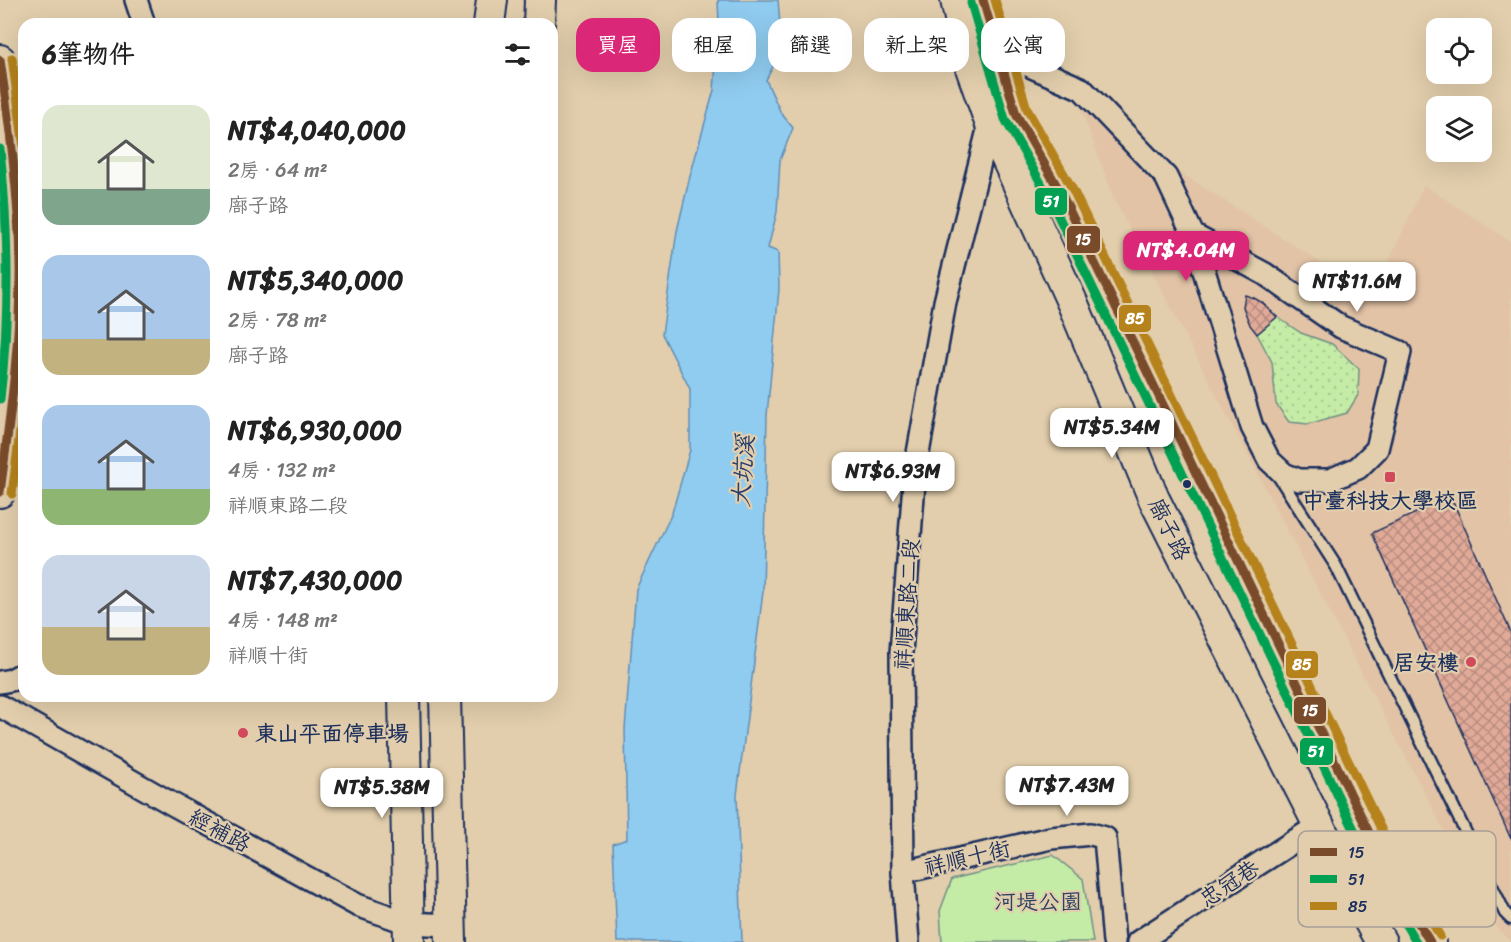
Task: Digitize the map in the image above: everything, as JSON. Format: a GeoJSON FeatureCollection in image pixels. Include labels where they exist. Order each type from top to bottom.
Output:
{"type":"FeatureCollection","features":[{"type":"Feature","properties":{"kind":"main road"},"geometry":{"type":"LineString","coordinates":[[490,18],[492,0]]}},
{"type":"Feature","properties":{"kind":"main road"},"geometry":{"type":"LineString","coordinates":[[539,18],[540,0]]}},
{"type":"Feature","properties":{"kind":"main road","name":"廍子路"},"geometry":{"type":"LineString","coordinates":[[956,0],[970,65],[1003,118],[1062,195],[1368,831]]}},
{"type":"Feature","properties":{"kind":"main road","name":"廍子路"},"geometry":{"type":"LineString","coordinates":[[983,0],[988,18]]}},
{"type":"Feature","properties":{"kind":"main road"},"geometry":{"type":"LineString","coordinates":[[0,60],[17,185],[10,292],[15,386],[0,492]]}},
{"type":"Feature","properties":{"kind":"main road","name":"廍子路"},"geometry":{"type":"LineString","coordinates":[[998,72],[1003,118],[1073,304],[1154,499],[1322,831]]}},
{"type":"Feature","properties":{"kind":"main road"},"geometry":{"type":"LineString","coordinates":[[404,702],[409,933]]}},
{"type":"Feature","properties":{"kind":"main road"},"geometry":{"type":"LineString","coordinates":[[445,702],[451,934]]}},
{"type":"Feature","properties":{"kind":"main road","name":"廍子路"},"geometry":{"type":"LineString","coordinates":[[1373,927],[1381,942]]}},
{"type":"Feature","properties":{"kind":"main road","name":"廍子路"},"geometry":{"type":"LineString","coordinates":[[1421,927],[1430,942]]}},
{"type":"Feature","properties":{"kind":"street"},"geometry":{"type":"LineString","coordinates":[[136,0],[142,18]]}},
{"type":"Feature","properties":{"kind":"street"},"geometry":{"type":"LineString","coordinates":[[970,65],[981,59]]}},
{"type":"Feature","properties":{"kind":"street"},"geometry":{"type":"LineString","coordinates":[[1044,72],[1082,89],[1166,177],[1193,235],[1252,427],[1269,460],[1284,474],[1299,480],[1330,480],[1358,468],[1377,449],[1400,352],[1341,327],[1265,274],[1193,235]]}},
{"type":"Feature","properties":{"kind":"street","name":"祥順東路二段"},"geometry":{"type":"LineString","coordinates":[[908,942],[903,872],[901,653],[915,470],[945,302],[1003,118]]}},
{"type":"Feature","properties":{"kind":"street"},"geometry":{"type":"LineString","coordinates":[[0,682],[18,676]]}},
{"type":"Feature","properties":{"kind":"street","name":"經補路"},"geometry":{"type":"LineString","coordinates":[[0,705],[174,805],[409,933],[451,934]]}},
{"type":"Feature","properties":{"kind":"street","name":"忠冠巷"},"geometry":{"type":"LineString","coordinates":[[1310,831],[1319,825]]}},
{"type":"Feature","properties":{"kind":"street","name":"祥順十街"},"geometry":{"type":"LineString","coordinates":[[903,872],[1051,838],[1091,834],[1105,837],[1114,942]]}},
{"type":"Feature","properties":{"kind":"street","name":"忠冠巷"},"geometry":{"type":"LineString","coordinates":[[1138,942],[1298,839]]}},
{"type":"Feature","properties":{"kind":"lane"},"geometry":{"type":"LineString","coordinates":[[1269,460],[1336,566],[1465,831]]}},
{"type":"Feature","properties":{"kind":"lane"},"geometry":{"type":"LineString","coordinates":[[1496,895],[1505,913],[1511,919]]}},
{"type":"Feature","properties":{"kind":"shaded area"},"geometry":{"type":"Polygon","coordinates":[[[1081,109],[1373,296],[1424,185],[1511,242],[1511,942],[1496,927],[1496,831],[1444,831],[1115,201],[1081,109]]]}},
{"type":"Feature","properties":{"kind":"green space"},"geometry":{"type":"Polygon","coordinates":[[[1277,317],[1301,333],[1332,344],[1359,369],[1358,395],[1347,413],[1308,424],[1289,422],[1276,404],[1272,362],[1257,334],[1277,317]]]}},
{"type":"Feature","properties":{"kind":"green space","name":"河堤公園"},"geometry":{"type":"Polygon","coordinates":[[[1053,855],[1083,879],[1093,942],[942,942],[940,911],[952,879],[1053,855]]]}},
{"type":"Feature","properties":{"kind":"water","name":"大坑溪"},"geometry":{"type":"Polygon","coordinates":[[[718,0],[778,0],[779,18],[768,18],[768,72],[770,72],[766,80],[781,113],[793,128],[780,160],[777,212],[768,248],[778,252],[779,289],[767,415],[763,592],[737,795],[742,942],[617,942],[613,844],[627,839],[625,729],[636,589],[672,513],[690,450],[690,389],[662,334],[677,231],[714,90],[715,72],[756,72],[756,18],[719,18],[718,0]]]}},
{"type":"Feature","properties":{"kind":"building"},"geometry":{"type":"Polygon","coordinates":[[[1245,295],[1263,303],[1277,317],[1257,334],[1250,325],[1243,307],[1245,295]]]}},
{"type":"Feature","properties":{"kind":"building","name":"居安樓"},"geometry":{"type":"Polygon","coordinates":[[[1451,497],[1511,633],[1511,839],[1372,533],[1451,497]]]}},
{"type":"Feature","properties":{"kind":"transit line","name":"15"},"geometry":{"type":"LineString","coordinates":[[983,0],[1016,114],[1062,195],[1368,831]]}},
{"type":"Feature","properties":{"kind":"transit line","name":"85"},"geometry":{"type":"LineString","coordinates":[[995,0],[1027,109],[1073,190],[1382,831]]}},
{"type":"Feature","properties":{"kind":"transit line","name":"51"},"geometry":{"type":"LineString","coordinates":[[971,3],[1005,119],[1051,201],[1355,831]]}},
{"type":"Feature","properties":{"kind":"transit line","name":"85"},"geometry":{"type":"LineString","coordinates":[[12,58],[18,103]]}},
{"type":"Feature","properties":{"kind":"transit line","name":"15"},"geometry":{"type":"LineString","coordinates":[[0,60],[18,213]]}},
{"type":"Feature","properties":{"kind":"transit line","name":"51"},"geometry":{"type":"LineString","coordinates":[[0,149],[7,274],[0,399]]}},
{"type":"Feature","properties":{"kind":"transit line","name":"15"},"geometry":{"type":"LineString","coordinates":[[0,492],[18,331]]}},
{"type":"Feature","properties":{"kind":"transit line","name":"85"},"geometry":{"type":"LineString","coordinates":[[12,494],[18,447]]}},
{"type":"Feature","properties":{"kind":"transit line","name":"51"},"geometry":{"type":"LineString","coordinates":[[1407,927],[1416,942]]}},
{"type":"Feature","properties":{"kind":"transit line","name":"15"},"geometry":{"type":"LineString","coordinates":[[1421,927],[1430,942]]}},
{"type":"Feature","properties":{"kind":"transit line","name":"85"},"geometry":{"type":"LineString","coordinates":[[1435,927],[1440,936]]}},
{"type":"Feature","properties":{"kind":"place","name":"中臺科技大學校區"},"geometry":{"type":"Point","coordinates":[1390,477]}},
{"type":"Feature","properties":{"kind":"place","name":"居安樓"},"geometry":{"type":"Point","coordinates":[1471,662]}},
{"type":"Feature","properties":{"kind":"place","name":"東山平面停車場"},"geometry":{"type":"Point","coordinates":[243,733]}}]}
